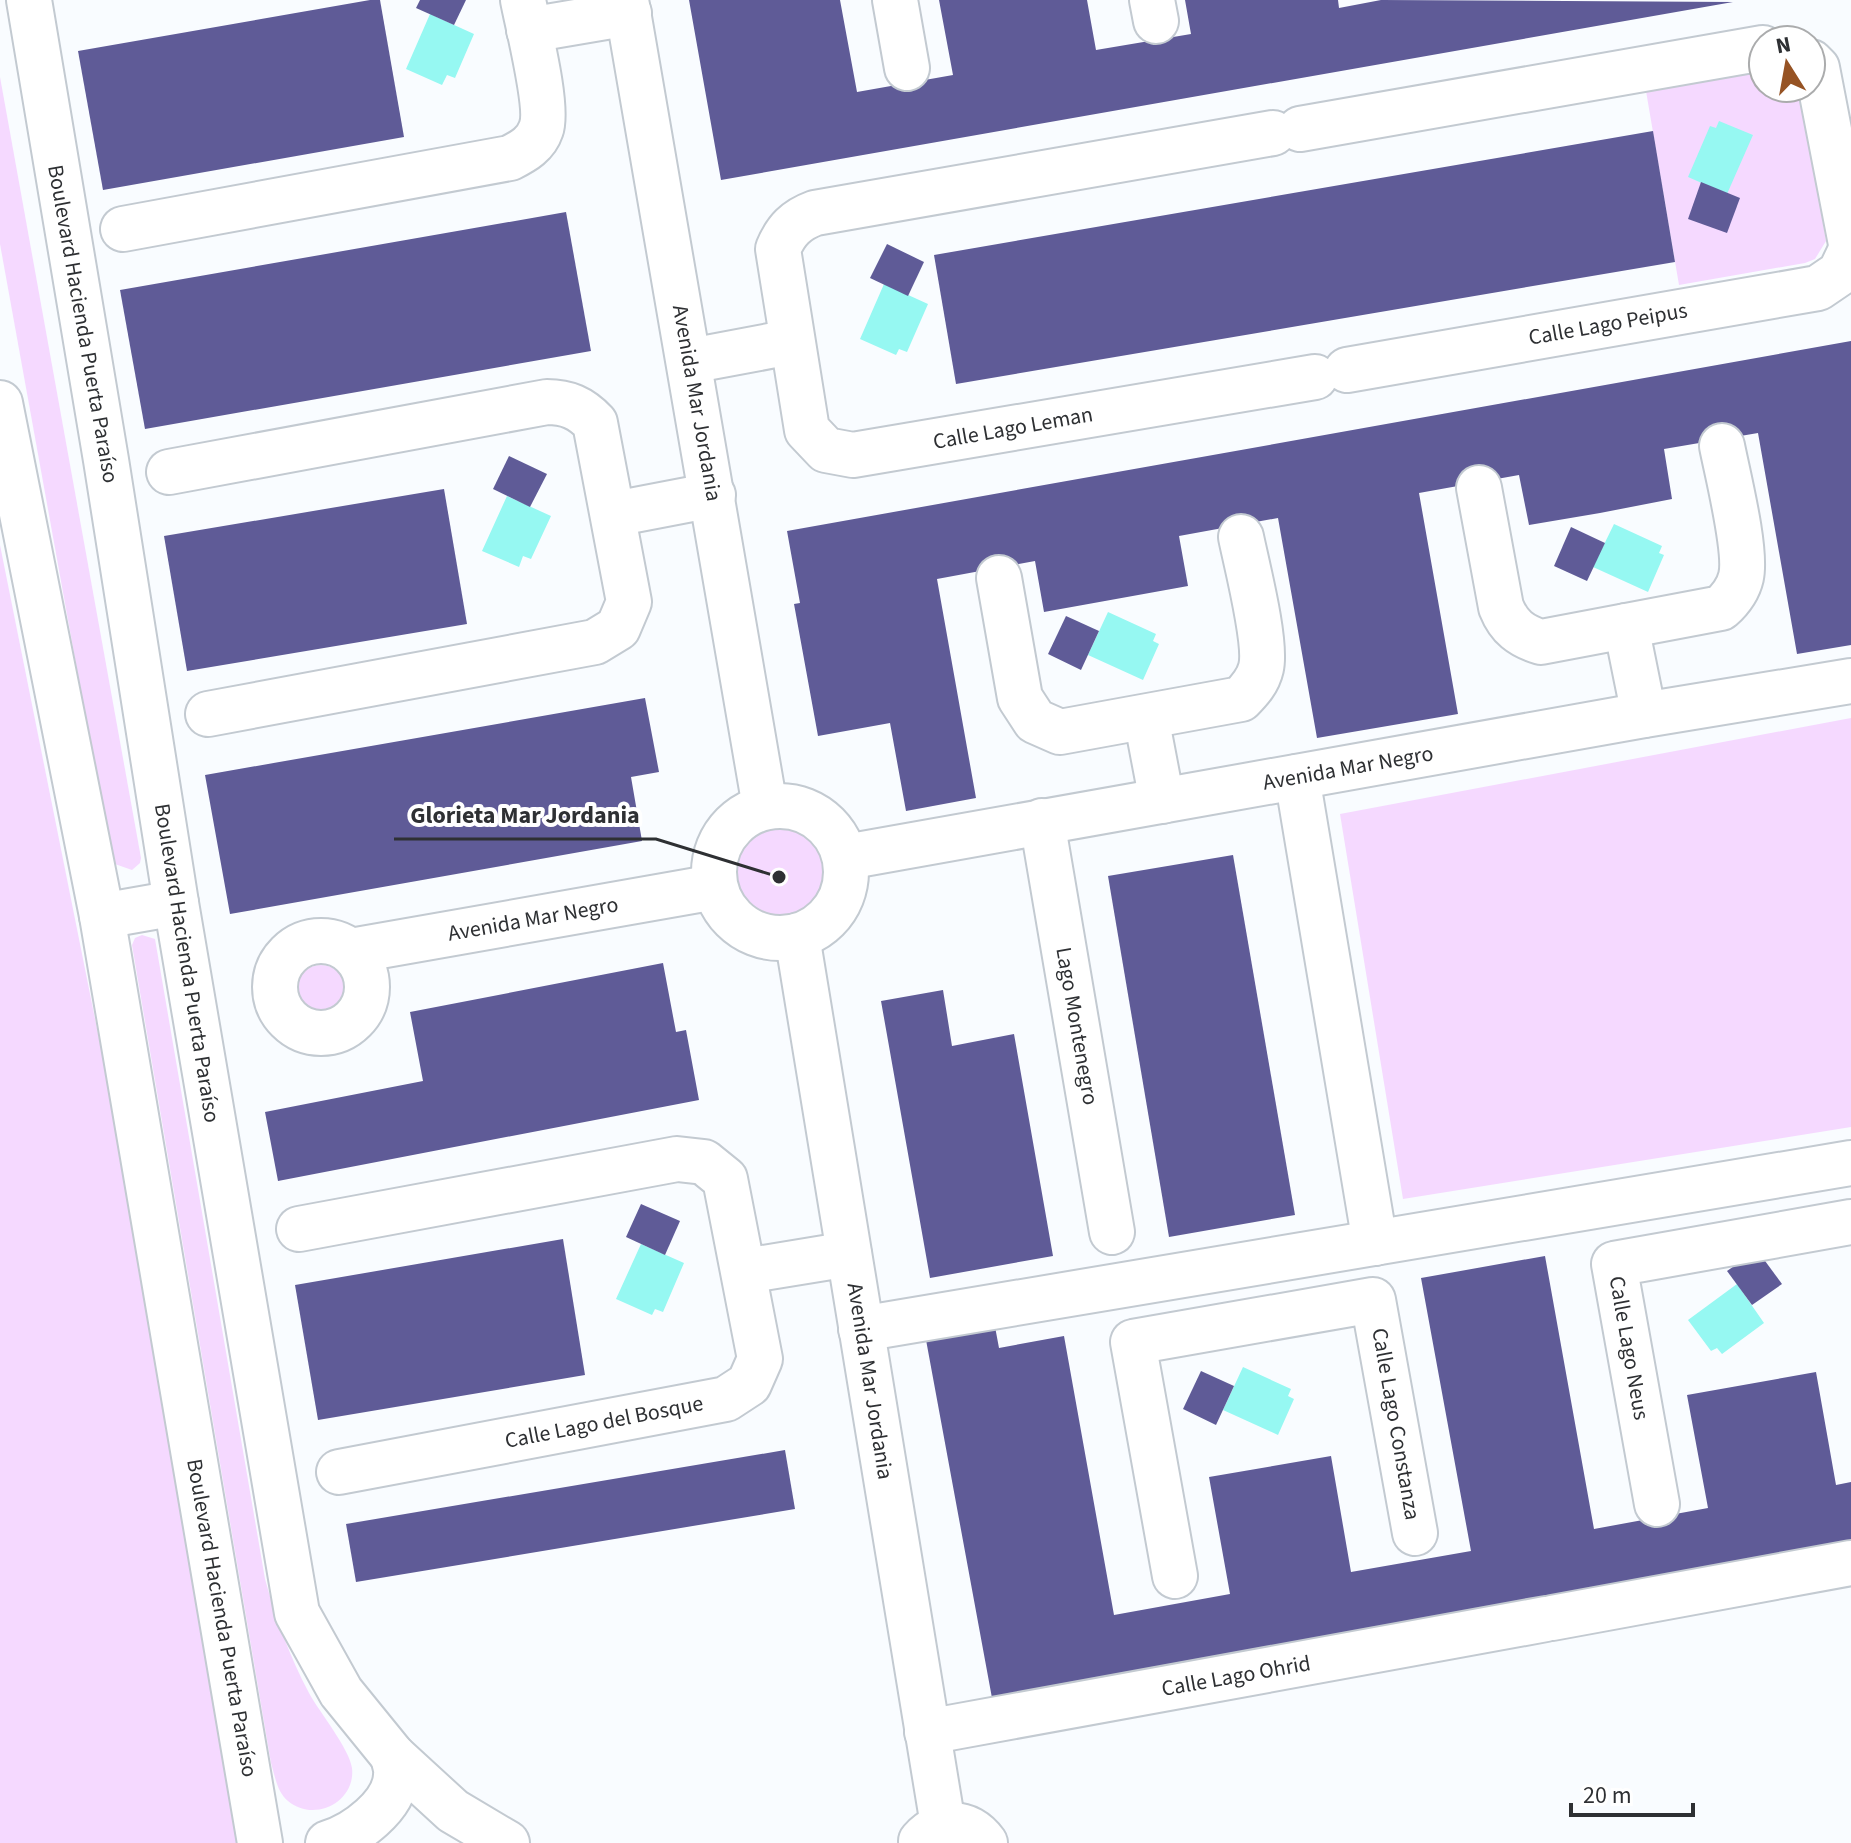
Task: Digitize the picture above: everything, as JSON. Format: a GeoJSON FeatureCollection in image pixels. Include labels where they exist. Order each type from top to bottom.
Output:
{"type":"FeatureCollection","features":[{"type":"Feature","properties":{"kind":"street","name":"Boulevard Hacienda Puerta Paraíso"},"geometry":{"type":"LineString","coordinates":[[29,0],[176,903],[297,1613],[341,1692],[393,1756],[453,1811],[507,1843]]}},
{"type":"Feature","properties":{"kind":"street"},"geometry":{"type":"LineString","coordinates":[[895,0],[907,68]]}},
{"type":"Feature","properties":{"kind":"street"},"geometry":{"type":"LineString","coordinates":[[123,229],[510,158],[533,143],[545,118],[526,15],[628,7]]}},
{"type":"Feature","properties":{"kind":"street","name":"Avenida Mar Jordania"},"geometry":{"type":"LineString","coordinates":[[628,7],[765,807]]}},
{"type":"Feature","properties":{"kind":"street","name":"Calle Lago Leman"},"geometry":{"type":"LineString","coordinates":[[1331,373],[853,455],[839,454],[826,450],[807,430],[778,249],[783,236],[803,218],[815,213],[1747,51]]}},
{"type":"Feature","properties":{"kind":"street"},"geometry":{"type":"LineString","coordinates":[[1827,102],[1844,159],[1851,244]]}},
{"type":"Feature","properties":{"kind":"street","name":"Calle Lago Peipus"},"geometry":{"type":"LineString","coordinates":[[1331,373],[1818,288],[1840,273],[1851,250]]}},
{"type":"Feature","properties":{"kind":"street"},"geometry":{"type":"LineString","coordinates":[[690,361],[791,342]]}},
{"type":"Feature","properties":{"kind":"street"},"geometry":{"type":"LineString","coordinates":[[169,472],[560,402],[585,412],[595,423],[629,602],[618,628],[595,642],[208,714]]}},
{"type":"Feature","properties":{"kind":"street","name":"Boulevard Hacienda Puerta Paraíso"},"geometry":{"type":"LineString","coordinates":[[0,403],[102,916],[266,1842]]}},
{"type":"Feature","properties":{"kind":"street"},"geometry":{"type":"LineString","coordinates":[[1479,488],[1501,607],[1515,630],[1541,642],[1721,608],[1732,598],[1739,586],[1743,560],[1722,446]]}},
{"type":"Feature","properties":{"kind":"street"},"geometry":{"type":"LineString","coordinates":[[614,514],[713,495]]}},
{"type":"Feature","properties":{"kind":"street"},"geometry":{"type":"LineString","coordinates":[[999,578],[1020,698],[1035,721],[1060,732],[1241,699],[1251,689],[1259,676],[1262,651],[1241,537]]}},
{"type":"Feature","properties":{"kind":"street"},"geometry":{"type":"LineString","coordinates":[[1626,626],[1644,715]]}},
{"type":"Feature","properties":{"kind":"street","name":"Avenida Mar Negro"},"geometry":{"type":"LineString","coordinates":[[846,857],[1851,681]]}},
{"type":"Feature","properties":{"kind":"street"},"geometry":{"type":"LineString","coordinates":[[1146,717],[1162,801]]}},
{"type":"Feature","properties":{"kind":"street"},"geometry":{"type":"LineString","coordinates":[[1297,777],[1375,1243]]}},
{"type":"Feature","properties":{"kind":"street"},"geometry":{"type":"LineString","coordinates":[[791,806],[816,816],[835,833],[846,857],[847,877],[837,906],[816,928],[797,936],[776,938],[756,933],[737,923],[724,907],[715,887],[716,853],[724,837],[735,823],[765,807],[791,806]]}},
{"type":"Feature","properties":{"kind":"street","name":"Lago Montenegro"},"geometry":{"type":"LineString","coordinates":[[1042,821],[1112,1232]]}},
{"type":"Feature","properties":{"kind":"street","name":"Avenida Mar Negro"},"geometry":{"type":"LineString","coordinates":[[351,951],[715,887]]}},
{"type":"Feature","properties":{"kind":"street"},"geometry":{"type":"LineString","coordinates":[[102,916],[176,903]]}},
{"type":"Feature","properties":{"kind":"street","name":"Avenida Mar Jordania"},"geometry":{"type":"LineString","coordinates":[[797,936],[927,1732],[931,1834]]}},
{"type":"Feature","properties":{"kind":"street","name":"Calle Lago del Bosque"},"geometry":{"type":"LineString","coordinates":[[299,1229],[662,1162],[690,1159],[704,1162],[725,1179],[760,1359],[756,1372],[739,1393],[726,1399],[339,1472]]}},
{"type":"Feature","properties":{"kind":"street"},"geometry":{"type":"LineString","coordinates":[[861,1329],[1851,1163]]}},
{"type":"Feature","properties":{"kind":"street"},"geometry":{"type":"LineString","coordinates":[[1723,1185],[1734,1243]]}},
{"type":"Feature","properties":{"kind":"street","name":"Calle Lago Neus"},"geometry":{"type":"LineString","coordinates":[[1657,1504],[1614,1264],[1851,1222]]}},
{"type":"Feature","properties":{"kind":"street"},"geometry":{"type":"LineString","coordinates":[[745,1271],[849,1254]]}},
{"type":"Feature","properties":{"kind":"street"},"geometry":{"type":"LineString","coordinates":[[1237,1266],[1247,1322]]}},
{"type":"Feature","properties":{"kind":"street","name":"Calle Lago Constanza"},"geometry":{"type":"LineString","coordinates":[[1175,1576],[1133,1342],[1373,1300],[1415,1533]]}},
{"type":"Feature","properties":{"kind":"street","name":"Calle Lago Ohrid"},"geometry":{"type":"LineString","coordinates":[[927,1732],[1851,1563]]}},
{"type":"Feature","properties":{"kind":"street"},"geometry":{"type":"LineString","coordinates":[[328,1843],[360,1829],[376,1814],[397,1776],[393,1756]]}},
{"type":"Feature","properties":{"kind":"street"},"geometry":{"type":"LineString","coordinates":[[931,1834],[958,1825],[972,1829],[985,1843]]}},
{"type":"Feature","properties":{"kind":"shaded area"},"geometry":{"type":"Polygon","coordinates":[[[1747,73],[1747,104],[1803,104],[1826,241],[1815,259],[1679,285],[1646,91],[1747,73]]]}},
{"type":"Feature","properties":{"kind":"shaded area"},"geometry":{"type":"Polygon","coordinates":[[[0,77],[141,858],[132,870],[112,863],[0,244],[0,77]]]}},
{"type":"Feature","properties":{"kind":"shaded area"},"geometry":{"type":"Polygon","coordinates":[[[0,545],[151,1298],[237,1843],[0,1843],[0,545]]]}},
{"type":"Feature","properties":{"kind":"shaded area"},"geometry":{"type":"Polygon","coordinates":[[[1851,718],[1851,1127],[1403,1199],[1340,814],[1851,718]]]}},
{"type":"Feature","properties":{"kind":"shaded area"},"geometry":{"type":"Polygon","coordinates":[[[779,828],[796,831],[810,841],[820,855],[823,872],[820,889],[810,903],[796,913],[779,916],[762,913],[748,903],[738,889],[735,872],[738,855],[748,841],[762,831],[779,828]]]}},
{"type":"Feature","properties":{"kind":"shaded area"},"geometry":{"type":"Polygon","coordinates":[[[142,935],[155,939],[265,1579],[296,1666],[309,1693],[346,1751],[352,1768],[347,1791],[331,1806],[321,1809],[310,1810],[288,1801],[279,1788],[271,1763],[132,945],[135,938],[142,935]]]}},
{"type":"Feature","properties":{"kind":"shaded area"},"geometry":{"type":"Polygon","coordinates":[[[321,965],[340,972],[347,991],[340,1010],[321,1017],[302,1010],[295,991],[302,972],[321,965]]]}},
{"type":"Feature","properties":{"kind":"water"},"geometry":{"type":"Polygon","coordinates":[[[430,14],[474,34],[455,78],[447,75],[442,85],[406,69],[430,14]]]}},
{"type":"Feature","properties":{"kind":"water"},"geometry":{"type":"Polygon","coordinates":[[[1719,121],[1753,135],[1727,194],[1688,177],[1710,126],[1716,128],[1719,121]]]}},
{"type":"Feature","properties":{"kind":"water"},"geometry":{"type":"Polygon","coordinates":[[[884,284],[928,304],[907,352],[899,349],[896,355],[860,339],[884,284]]]}},
{"type":"Feature","properties":{"kind":"water"},"geometry":{"type":"Polygon","coordinates":[[[507,496],[551,516],[531,559],[523,556],[519,567],[482,551],[507,496]]]}},
{"type":"Feature","properties":{"kind":"water"},"geometry":{"type":"Polygon","coordinates":[[[1614,524],[1662,546],[1659,553],[1664,555],[1648,592],[1593,567],[1614,524]]]}},
{"type":"Feature","properties":{"kind":"water"},"geometry":{"type":"Polygon","coordinates":[[[1108,612],[1156,634],[1153,641],[1159,644],[1143,680],[1088,655],[1108,612]]]}},
{"type":"Feature","properties":{"kind":"water"},"geometry":{"type":"Polygon","coordinates":[[[641,1244],[684,1263],[663,1312],[655,1309],[652,1315],[616,1299],[641,1244]]]}},
{"type":"Feature","properties":{"kind":"water"},"geometry":{"type":"Polygon","coordinates":[[[1737,1284],[1764,1323],[1722,1354],[1717,1348],[1711,1351],[1688,1320],[1737,1284]]]}},
{"type":"Feature","properties":{"kind":"water"},"geometry":{"type":"Polygon","coordinates":[[[1243,1367],[1291,1389],[1288,1396],[1294,1399],[1278,1435],[1223,1410],[1243,1367]]]}},
{"type":"Feature","properties":{"kind":"building"},"geometry":{"type":"Polygon","coordinates":[[[380,0],[404,137],[103,190],[78,51],[380,0]]]}},
{"type":"Feature","properties":{"kind":"building"},"geometry":{"type":"Polygon","coordinates":[[[420,0],[466,0],[454,25],[416,8],[420,0]]]}},
{"type":"Feature","properties":{"kind":"building"},"geometry":{"type":"Polygon","coordinates":[[[689,0],[840,0],[857,92],[953,75],[939,0],[1087,0],[1096,50],[1191,34],[1185,0],[1338,0],[1339,8],[1381,0],[1733,2],[721,180],[689,0]]]}},
{"type":"Feature","properties":{"kind":"building"},"geometry":{"type":"Polygon","coordinates":[[[1653,131],[1675,262],[956,384],[934,255],[1653,131]]]}},
{"type":"Feature","properties":{"kind":"building"},"geometry":{"type":"Polygon","coordinates":[[[1701,182],[1740,198],[1727,233],[1688,219],[1701,182]]]}},
{"type":"Feature","properties":{"kind":"building"},"geometry":{"type":"Polygon","coordinates":[[[566,212],[591,351],[145,429],[120,290],[566,212]]]}},
{"type":"Feature","properties":{"kind":"building"},"geometry":{"type":"Polygon","coordinates":[[[887,244],[924,262],[908,296],[870,278],[887,244]]]}},
{"type":"Feature","properties":{"kind":"building"},"geometry":{"type":"Polygon","coordinates":[[[1851,341],[1851,645],[1797,654],[1758,433],[1664,449],[1672,499],[1600,513],[1529,525],[1519,475],[1419,493],[1458,714],[1317,738],[1278,518],[1179,536],[1188,586],[1044,612],[1035,561],[937,579],[976,798],[906,811],[890,723],[818,736],[794,604],[800,603],[787,531],[1851,341]]]}},
{"type":"Feature","properties":{"kind":"building"},"geometry":{"type":"Polygon","coordinates":[[[509,456],[547,474],[530,507],[493,489],[509,456]]]}},
{"type":"Feature","properties":{"kind":"building"},"geometry":{"type":"Polygon","coordinates":[[[444,489],[467,624],[187,671],[164,536],[444,489]]]}},
{"type":"Feature","properties":{"kind":"building"},"geometry":{"type":"Polygon","coordinates":[[[1571,527],[1605,543],[1587,581],[1554,566],[1571,527]]]}},
{"type":"Feature","properties":{"kind":"building"},"geometry":{"type":"Polygon","coordinates":[[[1066,616],[1099,631],[1081,670],[1048,654],[1066,616]]]}},
{"type":"Feature","properties":{"kind":"building"},"geometry":{"type":"Polygon","coordinates":[[[645,698],[659,772],[631,777],[642,841],[230,914],[205,775],[645,698]]]}},
{"type":"Feature","properties":{"kind":"building"},"geometry":{"type":"Polygon","coordinates":[[[1233,855],[1295,1215],[1169,1237],[1108,876],[1233,855]]]}},
{"type":"Feature","properties":{"kind":"building"},"geometry":{"type":"Polygon","coordinates":[[[663,963],[676,1032],[686,1030],[699,1100],[278,1181],[265,1112],[423,1081],[410,1012],[663,963]]]}},
{"type":"Feature","properties":{"kind":"building"},"geometry":{"type":"Polygon","coordinates":[[[943,990],[952,1046],[1014,1034],[1053,1256],[930,1278],[881,1001],[943,990]]]}},
{"type":"Feature","properties":{"kind":"building"},"geometry":{"type":"Polygon","coordinates":[[[641,1204],[680,1221],[665,1255],[626,1237],[641,1204]]]}},
{"type":"Feature","properties":{"kind":"building"},"geometry":{"type":"Polygon","coordinates":[[[563,1239],[585,1375],[318,1420],[295,1285],[563,1239]]]}},
{"type":"Feature","properties":{"kind":"building"},"geometry":{"type":"Polygon","coordinates":[[[1757,1250],[1782,1284],[1752,1305],[1727,1271],[1757,1250]]]}},
{"type":"Feature","properties":{"kind":"building"},"geometry":{"type":"Polygon","coordinates":[[[1545,1256],[1594,1529],[1708,1508],[1687,1395],[1816,1372],[1836,1485],[1851,1482],[1851,1544],[992,1698],[924,1329],[993,1316],[999,1348],[1064,1336],[1114,1615],[1230,1594],[1209,1477],[1331,1456],[1351,1572],[1471,1551],[1421,1278],[1545,1256]]]}},
{"type":"Feature","properties":{"kind":"building"},"geometry":{"type":"Polygon","coordinates":[[[1201,1371],[1234,1386],[1216,1425],[1183,1409],[1201,1371]]]}},
{"type":"Feature","properties":{"kind":"building"},"geometry":{"type":"Polygon","coordinates":[[[785,1450],[795,1509],[356,1582],[346,1524],[785,1450]]]}},
{"type":"Feature","properties":{"kind":"place","name":"Glorieta Mar Jordania"},"geometry":{"type":"Point","coordinates":[779,877]}}]}
